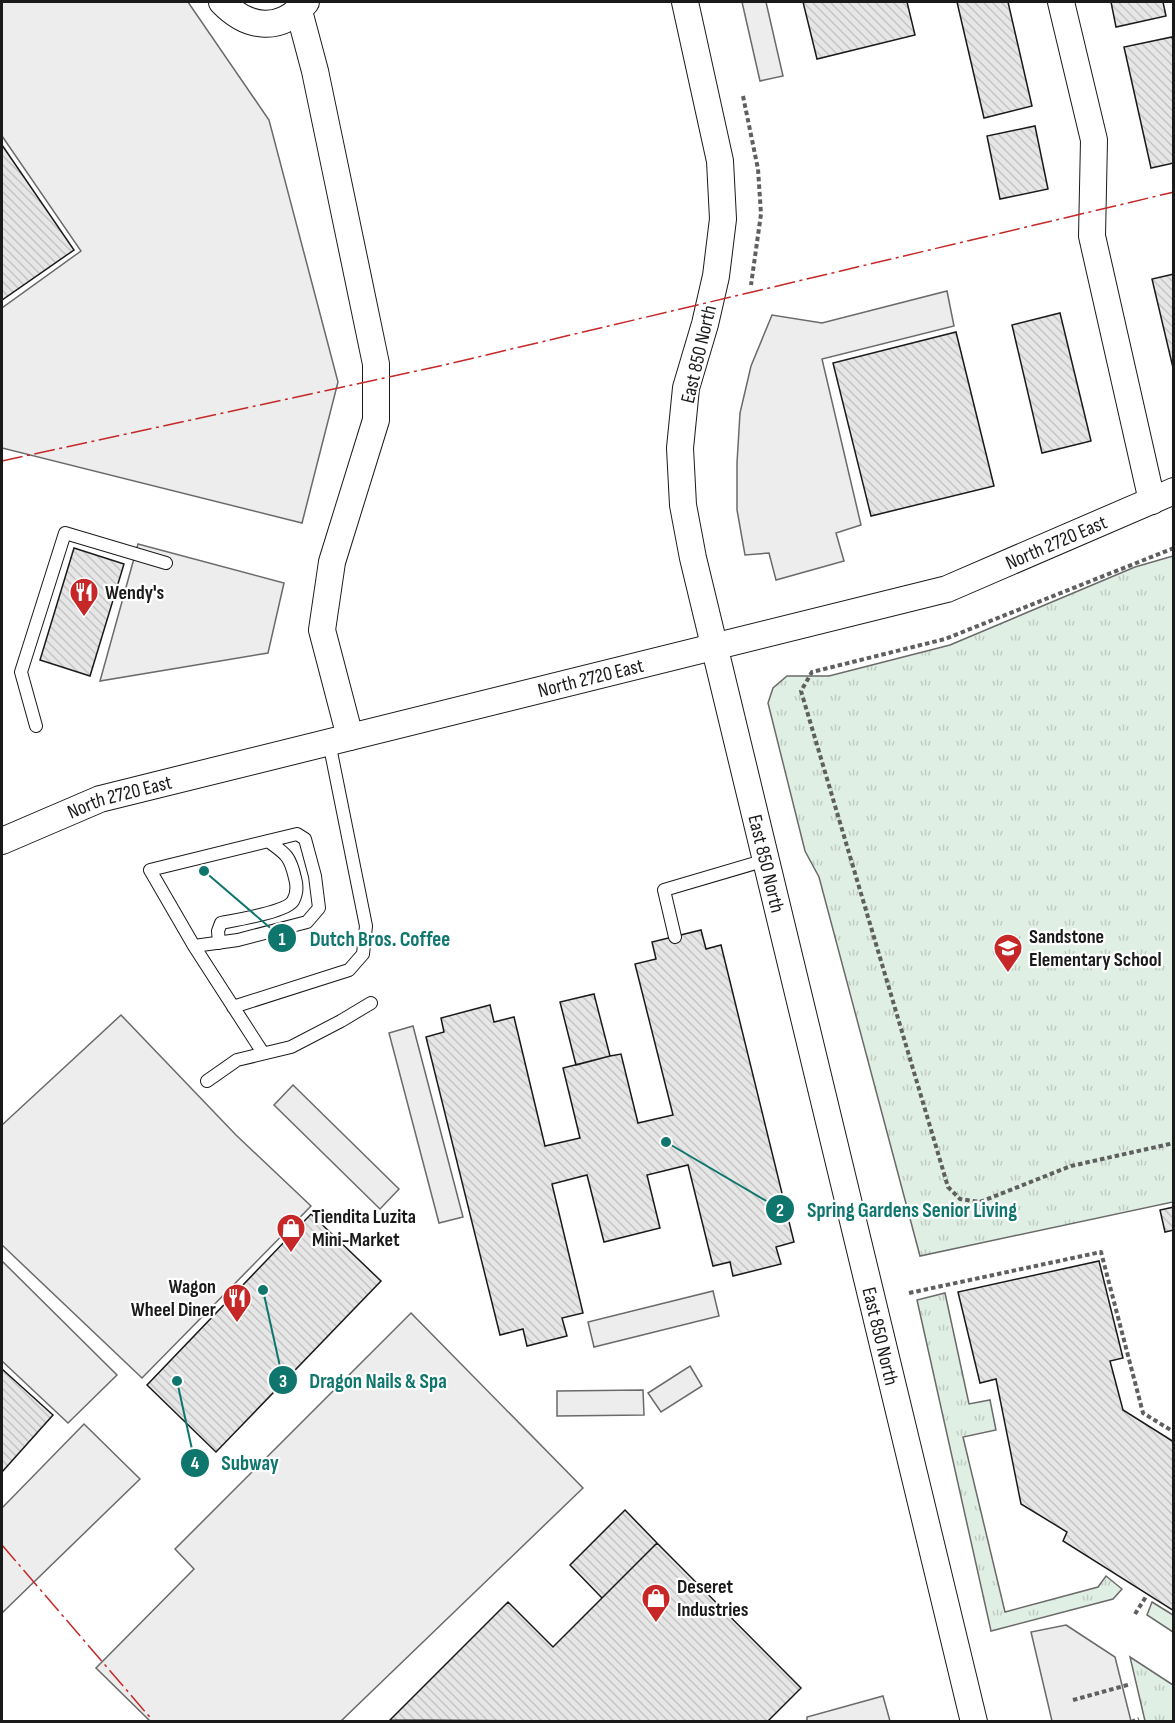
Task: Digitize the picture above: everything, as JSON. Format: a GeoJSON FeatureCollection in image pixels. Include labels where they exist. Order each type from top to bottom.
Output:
{"type":"FeatureCollection","features":[{"type":"Feature","properties":{"kind":"street"},"geometry":{"type":"LineString","coordinates":[[222,2],[233,14],[249,22],[267,24],[284,20],[302,6],[376,364],[376,420],[352,490],[332,562],[322,630],[339,739]]}},
{"type":"Feature","properties":{"kind":"street","name":"East 850 North"},"geometry":{"type":"LineString","coordinates":[[685,2],[720,161],[723,219],[716,276],[686,388],[680,448],[683,505],[693,558],[974,1722]]}},
{"type":"Feature","properties":{"kind":"street"},"geometry":{"type":"LineString","coordinates":[[1061,2],[1094,140],[1092,236],[1163,496]]}},
{"type":"Feature","properties":{"kind":"street","name":"North 2720 East"},"geometry":{"type":"LineString","coordinates":[[2,841],[100,799],[947,589],[1163,496]]}},
{"type":"Feature","properties":{"kind":"lane"},"geometry":{"type":"LineString","coordinates":[[36,726],[21,672],[65,533],[166,563]]}},
{"type":"Feature","properties":{"kind":"lane"},"geometry":{"type":"LineString","coordinates":[[233,1007],[349,970],[363,954],[366,926],[339,739]]}},
{"type":"Feature","properties":{"kind":"lane"},"geometry":{"type":"LineString","coordinates":[[194,946],[238,940],[307,922],[319,908],[315,876],[305,839],[297,834],[150,870],[194,946],[263,1053]]}},
{"type":"Feature","properties":{"kind":"lane"},"geometry":{"type":"LineString","coordinates":[[219,943],[218,931],[221,923],[283,909],[293,901],[297,886],[293,868],[287,854],[268,842]]}},
{"type":"Feature","properties":{"kind":"lane"},"geometry":{"type":"LineString","coordinates":[[675,937],[663,890],[766,860]]}},
{"type":"Feature","properties":{"kind":"lane"},"geometry":{"type":"LineString","coordinates":[[207,1081],[237,1060],[291,1047],[371,1003]]}},
{"type":"Feature","properties":{"kind":"path"},"geometry":{"type":"LineString","coordinates":[[742,96],[758,169],[761,214],[751,285]]}},
{"type":"Feature","properties":{"kind":"path"},"geometry":{"type":"LineString","coordinates":[[1173,548],[945,639],[812,672],[801,691],[948,1186],[960,1199],[980,1202],[1071,1166],[1173,1143]]}},
{"type":"Feature","properties":{"kind":"path"},"geometry":{"type":"LineString","coordinates":[[909,1293],[1101,1252],[1143,1413],[1173,1432]]}},
{"type":"Feature","properties":{"kind":"path"},"geometry":{"type":"LineString","coordinates":[[1135,1614],[1147,1594]]}},
{"type":"Feature","properties":{"kind":"path"},"geometry":{"type":"LineString","coordinates":[[1073,1700],[1131,1684]]}},
{"type":"Feature","properties":{"kind":"path"},"geometry":{"type":"LineString","coordinates":[[1131,1722],[1139,1719]]}},
{"type":"Feature","properties":{"kind":"green space","name":"Sandstone Elementary School"},"geometry":{"type":"Polygon","coordinates":[[[1173,556],[1173,1202],[920,1256],[819,877],[805,851],[768,703],[773,688],[787,676],[829,676],[950,645],[1135,567],[1173,556]]]}},
{"type":"Feature","properties":{"kind":"green space"},"geometry":{"type":"Polygon","coordinates":[[[945,1293],[969,1404],[990,1400],[996,1430],[963,1437],[1005,1612],[1098,1587],[1106,1576],[1122,1589],[1113,1599],[991,1631],[917,1300],[945,1293]]]}},
{"type":"Feature","properties":{"kind":"green space"},"geometry":{"type":"Polygon","coordinates":[[[1152,1602],[1173,1615],[1173,1632],[1147,1615],[1152,1602]]]}},
{"type":"Feature","properties":{"kind":"green space"},"geometry":{"type":"Polygon","coordinates":[[[1130,1657],[1173,1685],[1173,1721],[1145,1721],[1130,1657]]]}},
{"type":"Feature","properties":{"kind":"shaded area"},"geometry":{"type":"Polygon","coordinates":[[[2,2],[188,2],[269,120],[338,382],[302,523],[2,448],[2,308],[81,251],[2,136],[2,2]]]}},
{"type":"Feature","properties":{"kind":"shaded area"},"geometry":{"type":"Polygon","coordinates":[[[742,2],[766,2],[783,76],[760,81],[742,2]]]}},
{"type":"Feature","properties":{"kind":"shaded area"},"geometry":{"type":"Polygon","coordinates":[[[947,291],[954,326],[822,359],[861,525],[836,533],[844,561],[776,580],[769,553],[745,555],[737,510],[740,413],[751,366],[772,315],[822,323],[947,291]]]}},
{"type":"Feature","properties":{"kind":"shaded area"},"geometry":{"type":"Polygon","coordinates":[[[138,544],[284,583],[268,653],[100,681],[138,544]]]}},
{"type":"Feature","properties":{"kind":"shaded area"},"geometry":{"type":"Polygon","coordinates":[[[121,1015],[236,1135],[311,1206],[142,1378],[2,1245],[2,1125],[121,1015]]]}},
{"type":"Feature","properties":{"kind":"shaded area"},"geometry":{"type":"Polygon","coordinates":[[[413,1026],[463,1217],[439,1223],[389,1033],[413,1026]]]}},
{"type":"Feature","properties":{"kind":"shaded area"},"geometry":{"type":"Polygon","coordinates":[[[293,1085],[399,1189],[380,1209],[274,1105],[293,1085]]]}},
{"type":"Feature","properties":{"kind":"shaded area"},"geometry":{"type":"Polygon","coordinates":[[[2,1261],[117,1375],[68,1423],[2,1361],[2,1261]]]}},
{"type":"Feature","properties":{"kind":"shaded area"},"geometry":{"type":"Polygon","coordinates":[[[713,1291],[719,1316],[594,1347],[588,1322],[713,1291]]]}},
{"type":"Feature","properties":{"kind":"shaded area"},"geometry":{"type":"Polygon","coordinates":[[[411,1313],[583,1488],[341,1721],[150,1721],[96,1668],[194,1569],[175,1549],[411,1313]]]}},
{"type":"Feature","properties":{"kind":"shaded area"},"geometry":{"type":"Polygon","coordinates":[[[690,1366],[702,1386],[661,1412],[648,1393],[690,1366]]]}},
{"type":"Feature","properties":{"kind":"shaded area"},"geometry":{"type":"Polygon","coordinates":[[[643,1390],[644,1415],[557,1416],[557,1391],[643,1390]]]}},
{"type":"Feature","properties":{"kind":"shaded area"},"geometry":{"type":"Polygon","coordinates":[[[84,1424],[140,1479],[2,1613],[2,1508],[84,1424]]]}},
{"type":"Feature","properties":{"kind":"shaded area"},"geometry":{"type":"Polygon","coordinates":[[[1066,1625],[1115,1657],[1131,1721],[1052,1721],[1031,1632],[1066,1625]]]}},
{"type":"Feature","properties":{"kind":"shaded area"},"geometry":{"type":"Polygon","coordinates":[[[883,1696],[890,1721],[807,1721],[807,1717],[883,1696]]]}},
{"type":"Feature","properties":{"kind":"building"},"geometry":{"type":"Polygon","coordinates":[[[803,2],[907,2],[915,35],[817,59],[803,2]]]}},
{"type":"Feature","properties":{"kind":"building"},"geometry":{"type":"Polygon","coordinates":[[[957,2],[1008,2],[1032,106],[984,118],[957,2]]]}},
{"type":"Feature","properties":{"kind":"building"},"geometry":{"type":"Polygon","coordinates":[[[1111,2],[1163,2],[1166,16],[1116,27],[1111,2]]]}},
{"type":"Feature","properties":{"kind":"building"},"geometry":{"type":"Polygon","coordinates":[[[1172,37],[1174,44],[1174,163],[1151,168],[1124,47],[1172,37]]]}},
{"type":"Feature","properties":{"kind":"building"},"geometry":{"type":"Polygon","coordinates":[[[1035,126],[1048,189],[1000,199],[987,136],[1035,126]]]}},
{"type":"Feature","properties":{"kind":"building"},"geometry":{"type":"Polygon","coordinates":[[[2,145],[74,250],[2,300],[2,145]]]}},
{"type":"Feature","properties":{"kind":"building"},"geometry":{"type":"Polygon","coordinates":[[[1174,274],[1174,372],[1152,279],[1174,274]]]}},
{"type":"Feature","properties":{"kind":"building"},"geometry":{"type":"Polygon","coordinates":[[[1060,313],[1091,441],[1042,453],[1012,325],[1060,313]]]}},
{"type":"Feature","properties":{"kind":"building"},"geometry":{"type":"Polygon","coordinates":[[[956,332],[994,486],[871,516],[833,363],[956,332]]]}},
{"type":"Feature","properties":{"kind":"building"},"geometry":{"type":"Polygon","coordinates":[[[74,548],[124,564],[90,676],[40,660],[74,548]]]}},
{"type":"Feature","properties":{"kind":"building"},"geometry":{"type":"Polygon","coordinates":[[[701,930],[706,949],[721,945],[794,1242],[776,1247],[781,1264],[733,1276],[730,1262],[713,1266],[688,1165],[647,1175],[660,1228],[604,1242],[587,1175],[552,1184],[583,1313],[562,1318],[567,1336],[527,1346],[523,1329],[500,1335],[426,1037],[444,1032],[441,1018],[490,1005],[494,1022],[514,1017],[545,1146],[580,1138],[563,1068],[610,1056],[621,1054],[638,1123],[673,1115],[635,964],[656,959],[652,942],[701,930]]]}},
{"type":"Feature","properties":{"kind":"building"},"geometry":{"type":"Polygon","coordinates":[[[594,994],[610,1056],[576,1065],[560,1002],[594,994]]]}},
{"type":"Feature","properties":{"kind":"building"},"geometry":{"type":"Polygon","coordinates":[[[1174,1207],[1174,1230],[1165,1232],[1160,1210],[1174,1207]]]}},
{"type":"Feature","properties":{"kind":"building"},"geometry":{"type":"Polygon","coordinates":[[[311,1214],[381,1281],[216,1452],[147,1385],[311,1214]]]}},
{"type":"Feature","properties":{"kind":"building"},"geometry":{"type":"Polygon","coordinates":[[[1099,1261],[1123,1358],[1110,1361],[1123,1410],[1174,1442],[1174,1611],[1063,1541],[1067,1532],[1021,1504],[996,1379],[980,1383],[958,1292],[1099,1261]]]}},
{"type":"Feature","properties":{"kind":"building"},"geometry":{"type":"Polygon","coordinates":[[[2,1369],[53,1415],[2,1472],[2,1369]]]}},
{"type":"Feature","properties":{"kind":"building"},"geometry":{"type":"Polygon","coordinates":[[[625,1510],[657,1543],[602,1598],[570,1565],[625,1510]]]}},
{"type":"Feature","properties":{"kind":"building","name":"Deseret Industries"},"geometry":{"type":"Polygon","coordinates":[[[657,1543],[801,1688],[767,1722],[390,1720],[508,1602],[553,1647],[657,1543]]]}},
{"type":"Feature","properties":{"kind":"power"},"geometry":{"type":"LineString","coordinates":[[2,461],[444,365],[1174,192]]}},
{"type":"Feature","properties":{"kind":"power"},"geometry":{"type":"LineString","coordinates":[[2,1545],[154,1722]]}},
{"type":"Feature","properties":{"kind":"place","name":"Wendy's"},"geometry":{"type":"Point","coordinates":[84,618]}},
{"type":"Feature","properties":{"kind":"place","name":"Dutch Bros. Coffee"},"geometry":{"type":"Point","coordinates":[204,871]}},
{"type":"Feature","properties":{"kind":"place","name":"Sandstone Elementary School"},"geometry":{"type":"Point","coordinates":[1008,974]}},
{"type":"Feature","properties":{"kind":"place","name":"Spring Gardens Senior Living"},"geometry":{"type":"Point","coordinates":[666,1142]}},
{"type":"Feature","properties":{"kind":"place","name":"Tiendita Luzita Mini-Market"},"geometry":{"type":"Point","coordinates":[291,1254]}},
{"type":"Feature","properties":{"kind":"place","name":"Dragon Nails & Spa"},"geometry":{"type":"Point","coordinates":[263,1290]}},
{"type":"Feature","properties":{"kind":"place","name":"Wagon Wheel Diner"},"geometry":{"type":"Point","coordinates":[237,1324]}},
{"type":"Feature","properties":{"kind":"place","name":"Subway"},"geometry":{"type":"Point","coordinates":[177,1381]}},
{"type":"Feature","properties":{"kind":"place","name":"Deseret Industries"},"geometry":{"type":"Point","coordinates":[656,1624]}}]}
